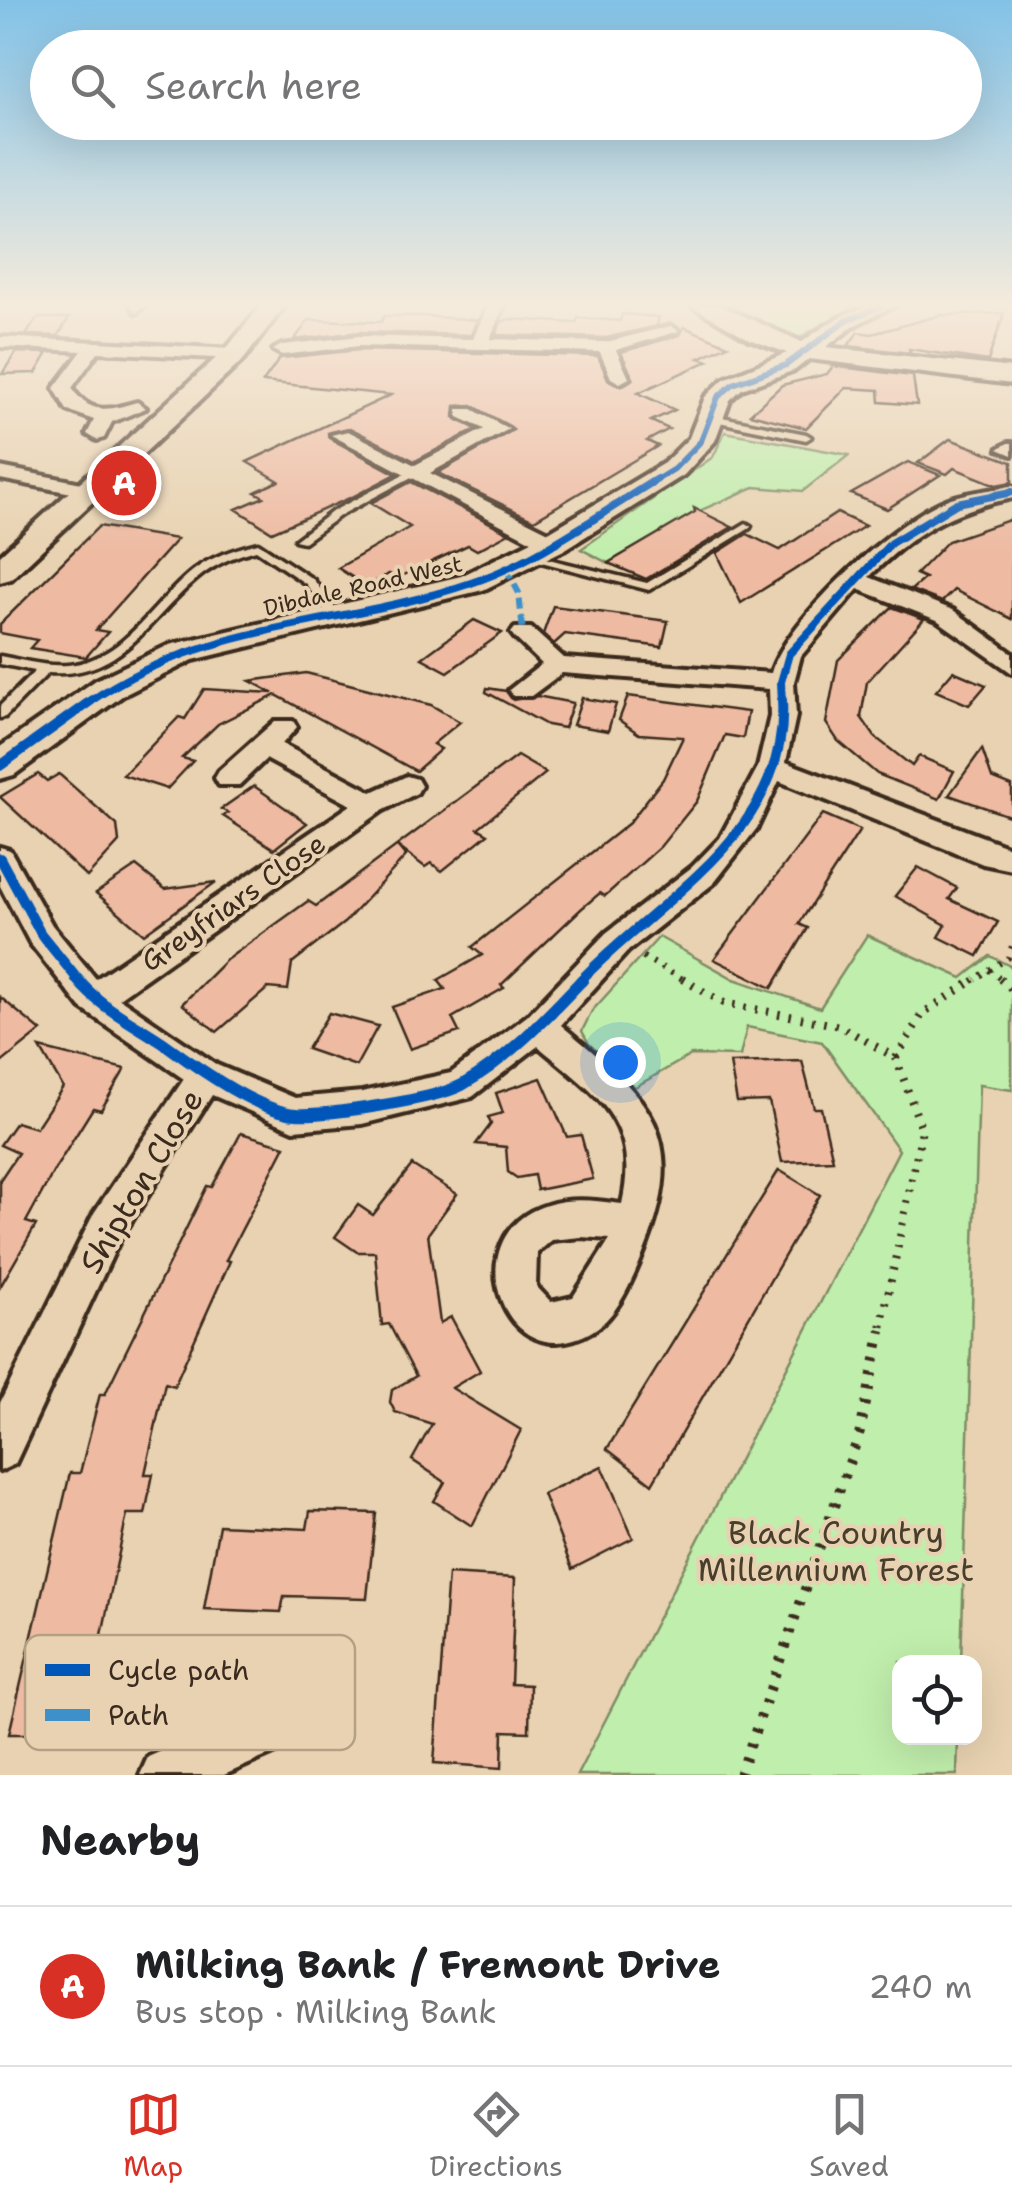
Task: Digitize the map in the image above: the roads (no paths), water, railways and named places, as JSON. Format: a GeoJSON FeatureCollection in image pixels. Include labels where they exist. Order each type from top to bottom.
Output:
{"type":"FeatureCollection","features":[{"type":"Feature","properties":{"kind":"street"},"geometry":{"type":"LineString","coordinates":[[63,388],[74,406],[101,426],[137,408]]}},
{"type":"Feature","properties":{"kind":"street"},"geometry":{"type":"LineString","coordinates":[[0,572],[200,388]]}},
{"type":"Feature","properties":{"kind":"street","name":"Dibdale Road West"},"geometry":{"type":"LineString","coordinates":[[0,766],[147,665],[240,635],[472,583],[541,550],[674,469],[702,441],[718,398],[728,388]]}},
{"type":"Feature","properties":{"kind":"street"},"geometry":{"type":"LineString","coordinates":[[414,473],[499,429],[464,413]]}},
{"type":"Feature","properties":{"kind":"street"},"geometry":{"type":"LineString","coordinates":[[341,435],[414,473],[541,550]]}},
{"type":"Feature","properties":{"kind":"street"},"geometry":{"type":"LineString","coordinates":[[0,473],[92,491]]}},
{"type":"Feature","properties":{"kind":"street"},"geometry":{"type":"LineString","coordinates":[[0,858],[41,934],[93,999],[168,1046],[205,1076],[294,1114],[362,1108],[460,1086],[539,1026],[617,942],[703,876],[721,855],[747,820],[772,767],[782,716],[781,682],[790,654],[854,579],[891,543],[928,518],[957,503],[1012,492]]}},
{"type":"Feature","properties":{"kind":"street"},"geometry":{"type":"LineString","coordinates":[[854,579],[946,615],[1012,664]]}},
{"type":"Feature","properties":{"kind":"street"},"geometry":{"type":"LineString","coordinates":[[523,633],[556,665],[781,682]]}},
{"type":"Feature","properties":{"kind":"street"},"geometry":{"type":"LineString","coordinates":[[522,690],[556,665]]}},
{"type":"Feature","properties":{"kind":"street"},"geometry":{"type":"LineString","coordinates":[[229,778],[274,737],[372,804]]}},
{"type":"Feature","properties":{"kind":"street"},"geometry":{"type":"LineString","coordinates":[[772,767],[992,856],[1012,859]]}},
{"type":"Feature","properties":{"kind":"street","name":"Greyfriars Close"},"geometry":{"type":"LineString","coordinates":[[93,999],[372,804],[407,786]]}},
{"type":"Feature","properties":{"kind":"street"},"geometry":{"type":"LineString","coordinates":[[539,1026],[609,1089],[642,1134],[649,1158],[633,1223]]}},
{"type":"Feature","properties":{"kind":"street","name":"Shipton Close"},"geometry":{"type":"LineString","coordinates":[[0,1449],[106,1226],[205,1076]]}},
{"type":"Feature","properties":{"kind":"street"},"geometry":{"type":"LineString","coordinates":[[173,1774],[225,1750]]}},
{"type":"Feature","properties":{"kind":"lane"},"geometry":{"type":"LineString","coordinates":[[712,418],[806,437]]}},
{"type":"Feature","properties":{"kind":"lane"},"geometry":{"type":"LineString","coordinates":[[300,540],[337,513],[414,473]]}},
{"type":"Feature","properties":{"kind":"lane"},"geometry":{"type":"LineString","coordinates":[[541,550],[649,587],[746,526]]}},
{"type":"Feature","properties":{"kind":"lane"},"geometry":{"type":"LineString","coordinates":[[0,660],[45,668],[77,668],[114,651],[151,622],[192,572],[232,550],[258,546],[310,582],[334,614]]}},
{"type":"Feature","properties":{"kind":"lane"},"geometry":{"type":"LineString","coordinates":[[0,714],[45,668]]}},
{"type":"Feature","properties":{"kind":"place","name":"Milking Bank / Fremont Drive"},"geometry":{"type":"Point","coordinates":[124,483]}},
{"type":"Feature","properties":{"kind":"park label","name":"Black Country Millennium Forest"},"geometry":{"type":"Point","coordinates":[836,1550]}}]}
